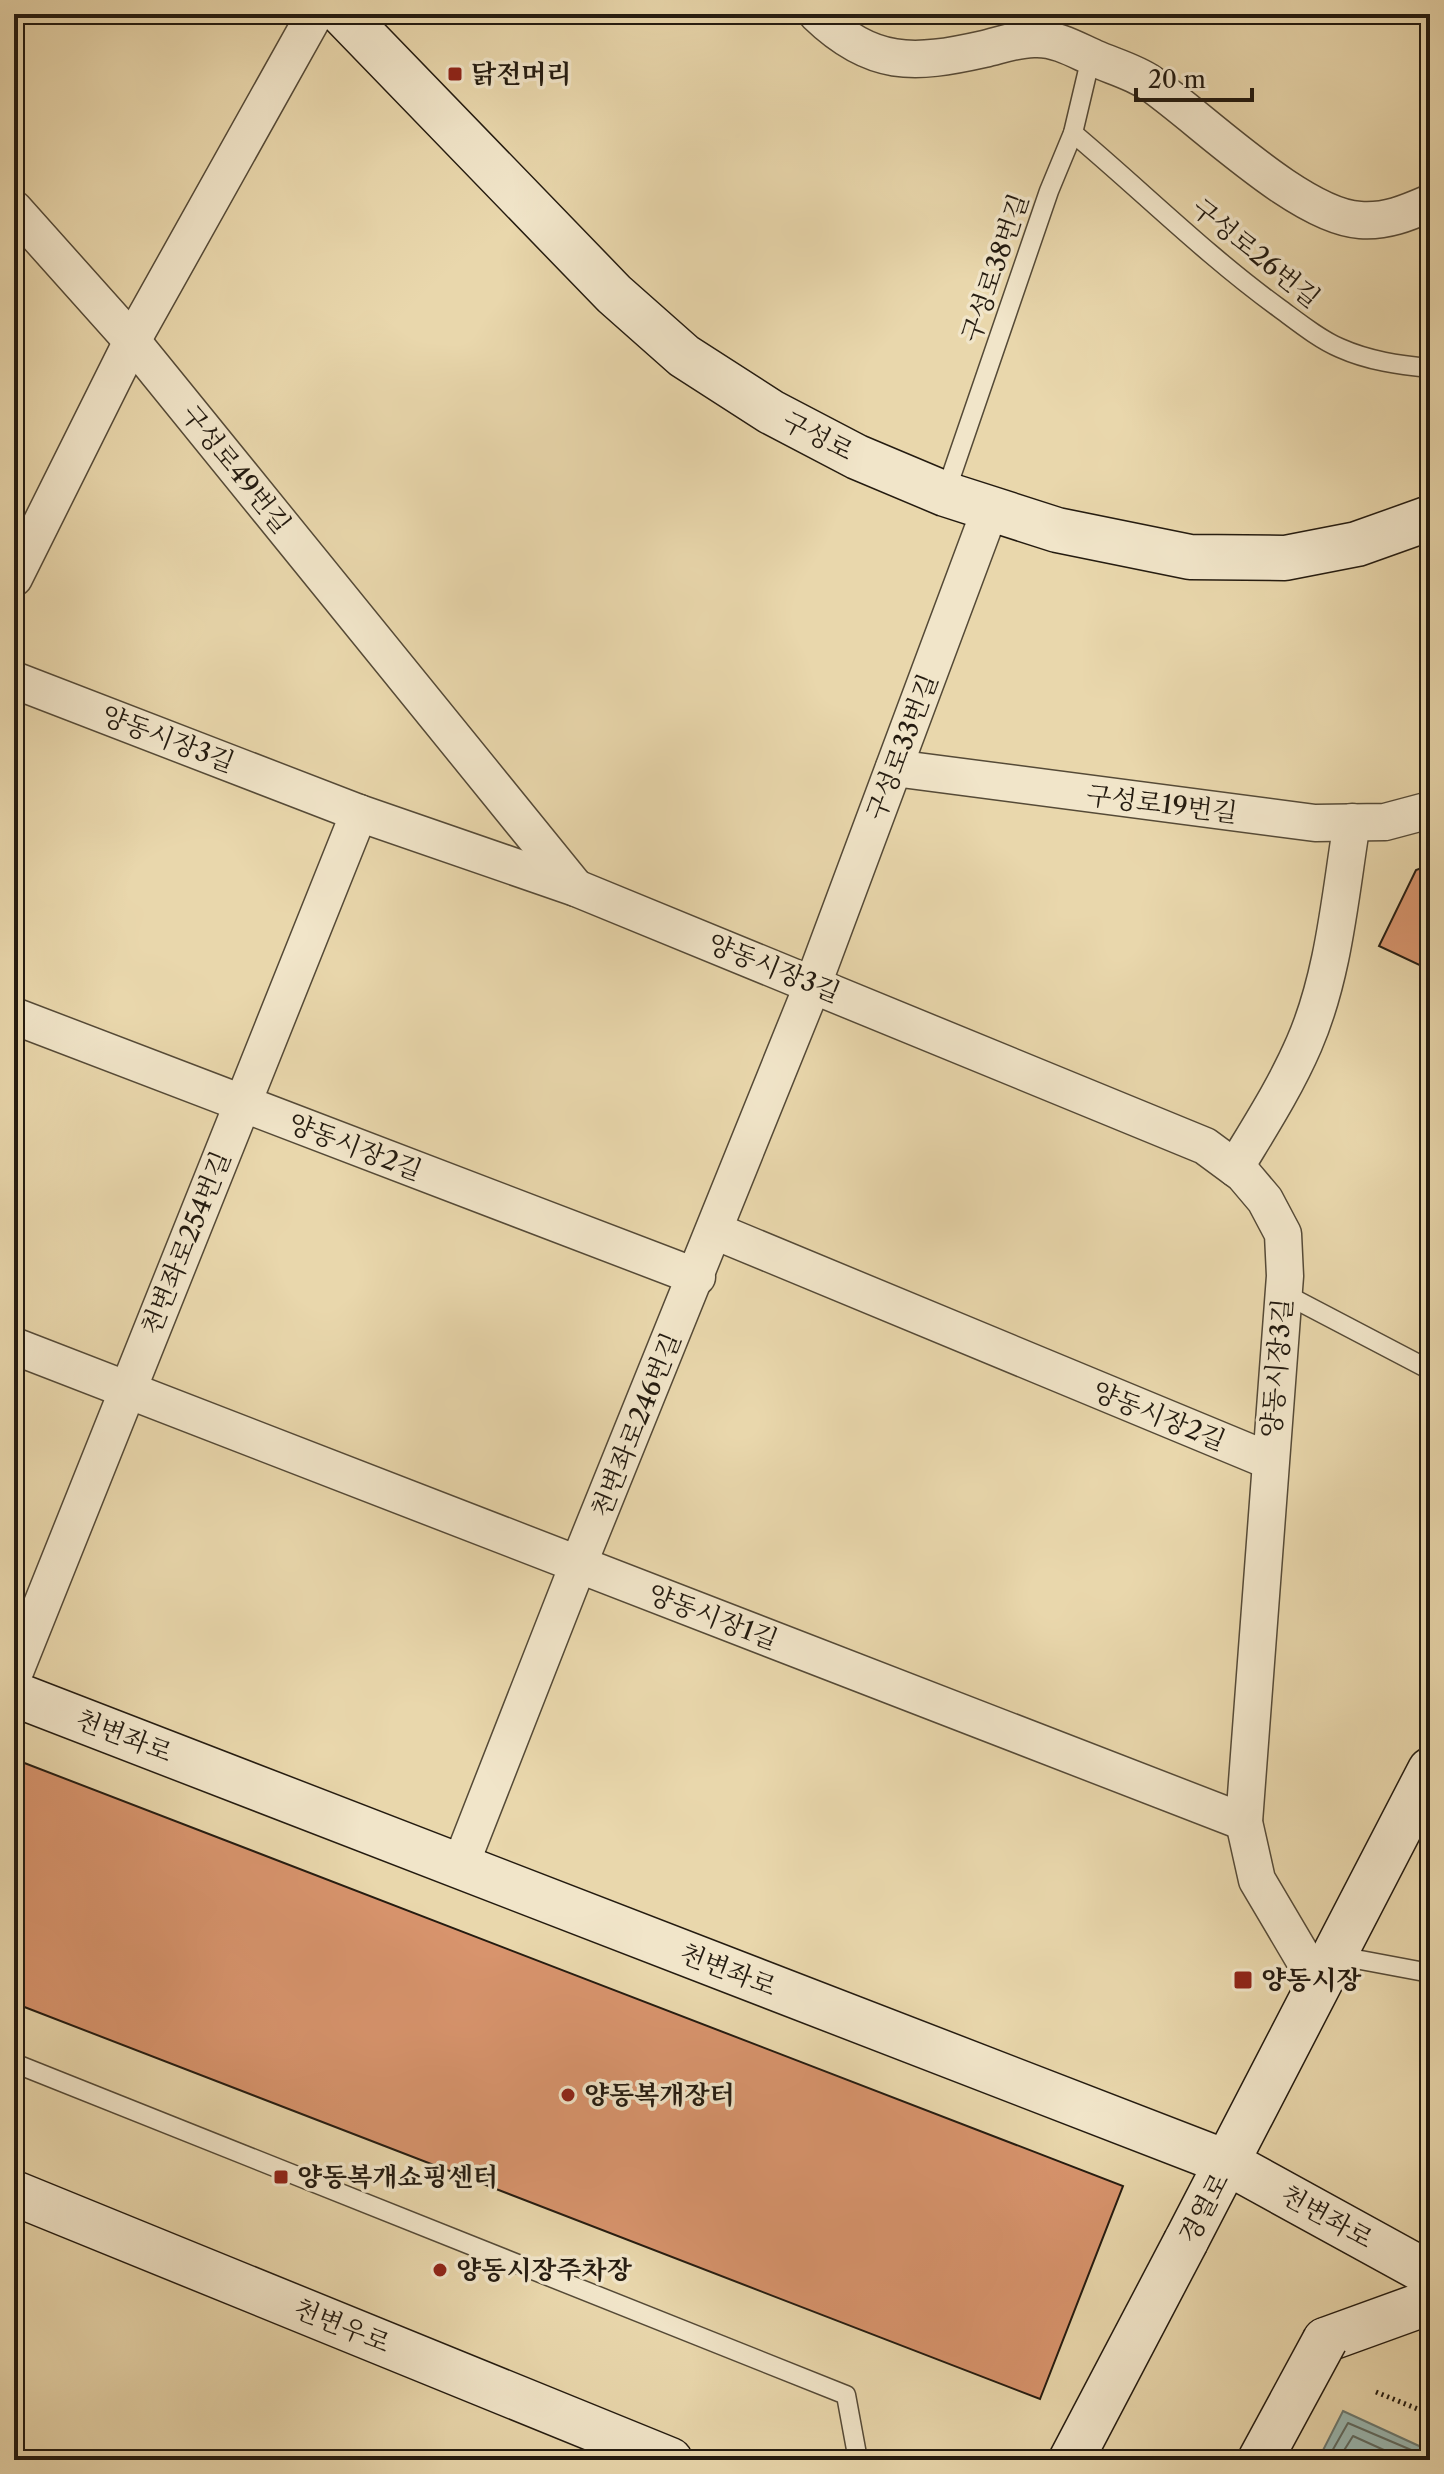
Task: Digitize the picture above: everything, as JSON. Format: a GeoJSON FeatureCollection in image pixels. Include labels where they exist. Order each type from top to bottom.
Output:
{"type":"FeatureCollection","features":[{"type":"Feature","properties":{"kind":"street"},"geometry":{"type":"LineString","coordinates":[[14,578],[132,341],[315,14]]}},
{"type":"Feature","properties":{"kind":"street","name":"구성로"},"geometry":{"type":"LineString","coordinates":[[343,14],[614,294],[684,356],[771,412],[857,457],[990,510],[1057,530],[1190,557],[1285,558],[1357,544],[1430,518]]}},
{"type":"Feature","properties":{"kind":"street"},"geometry":{"type":"LineString","coordinates":[[817,14],[840,36],[861,48],[889,57],[918,61],[1037,39],[1060,42],[1147,80],[1315,207],[1357,220],[1376,221],[1402,215],[1430,203]]}},
{"type":"Feature","properties":{"kind":"street","name":"구성로49번길"},"geometry":{"type":"LineString","coordinates":[[14,209],[132,341],[576,888]]}},
{"type":"Feature","properties":{"kind":"street","name":"구성로33번길"},"geometry":{"type":"LineString","coordinates":[[813,984],[990,510]]}},
{"type":"Feature","properties":{"kind":"street","name":"양동시장3길"},"geometry":{"type":"LineString","coordinates":[[14,680],[359,813],[576,888],[1205,1146],[1235,1168],[1265,1200],[1283,1234],[1283,1293],[1270,1461]]}},
{"type":"Feature","properties":{"kind":"street","name":"구성로19번길"},"geometry":{"type":"LineString","coordinates":[[894,768],[1299,821],[1385,822],[1430,810]]}},
{"type":"Feature","properties":{"kind":"street","name":"천변좌로254번길"},"geometry":{"type":"LineString","coordinates":[[14,1674],[359,813]]}},
{"type":"Feature","properties":{"kind":"street"},"geometry":{"type":"LineString","coordinates":[[1235,1168],[1274,1104],[1309,1030],[1326,979],[1352,822]]}},
{"type":"Feature","properties":{"kind":"street","name":"천변좌로246번길"},"geometry":{"type":"LineString","coordinates":[[460,1866],[813,984]]}},
{"type":"Feature","properties":{"kind":"street","name":"양동시장2길"},"geometry":{"type":"LineString","coordinates":[[14,1016],[697,1277]]}},
{"type":"Feature","properties":{"kind":"street","name":"양동시장2길"},"geometry":{"type":"LineString","coordinates":[[715,1231],[1270,1461]]}},
{"type":"Feature","properties":{"kind":"street","name":"양동시장1길"},"geometry":{"type":"LineString","coordinates":[[14,1346],[1244,1822]]}},
{"type":"Feature","properties":{"kind":"street"},"geometry":{"type":"LineString","coordinates":[[1270,1461],[1244,1822],[1257,1880],[1327,1970]]}},
{"type":"Feature","properties":{"kind":"street","name":"천변좌로"},"geometry":{"type":"LineString","coordinates":[[14,1694],[1228,2163],[1430,2274]]}},
{"type":"Feature","properties":{"kind":"street","name":"경열로"},"geometry":{"type":"LineString","coordinates":[[1071,2460],[1430,1770]]}},
{"type":"Feature","properties":{"kind":"street","name":"천변우로"},"geometry":{"type":"LineString","coordinates":[[14,2193],[670,2460]]}},
{"type":"Feature","properties":{"kind":"street"},"geometry":{"type":"LineString","coordinates":[[1260,2460],[1325,2340],[1430,2302]]}},
{"type":"Feature","properties":{"kind":"lane","name":"구성로38번길"},"geometry":{"type":"LineString","coordinates":[[945,494],[1049,191],[1073,133],[1091,57]]}},
{"type":"Feature","properties":{"kind":"lane","name":"구성로26번길"},"geometry":{"type":"LineString","coordinates":[[1073,133],[1234,275],[1297,321],[1339,348],[1384,363],[1430,368]]}},
{"type":"Feature","properties":{"kind":"lane"},"geometry":{"type":"LineString","coordinates":[[1283,1293],[1430,1370]]}},
{"type":"Feature","properties":{"kind":"lane"},"geometry":{"type":"LineString","coordinates":[[1327,1970],[1430,1973]]}},
{"type":"Feature","properties":{"kind":"lane"},"geometry":{"type":"LineString","coordinates":[[14,2063],[846,2395],[858,2460]]}},
{"type":"Feature","properties":{"kind":"path"},"geometry":{"type":"LineString","coordinates":[[1376,2392],[1430,2414]]}},
{"type":"Feature","properties":{"kind":"water"},"geometry":{"type":"Polygon","coordinates":[[[1343,2411],[1430,2451],[1430,2460],[1318,2460],[1343,2411]]]}},
{"type":"Feature","properties":{"kind":"building"},"geometry":{"type":"Polygon","coordinates":[[[1430,865],[1430,970],[1379,946],[1416,870],[1430,865]]]}},
{"type":"Feature","properties":{"kind":"building","name":"양동복개장터"},"geometry":{"type":"Polygon","coordinates":[[[14,1759],[1123,2186],[1040,2399],[14,2003],[14,1759]]]}},
{"type":"Feature","properties":{"kind":"place","name":"닭전머리"},"geometry":{"type":"Point","coordinates":[455,74]}},
{"type":"Feature","properties":{"kind":"place","name":"양동시장"},"geometry":{"type":"Point","coordinates":[1243,1980]}},
{"type":"Feature","properties":{"kind":"place","name":"양동복개장터"},"geometry":{"type":"Point","coordinates":[568,2095]}},
{"type":"Feature","properties":{"kind":"place","name":"양동복개쇼핑센터"},"geometry":{"type":"Point","coordinates":[281,2177]}},
{"type":"Feature","properties":{"kind":"place","name":"양동시장주차장"},"geometry":{"type":"Point","coordinates":[440,2270]}}]}
